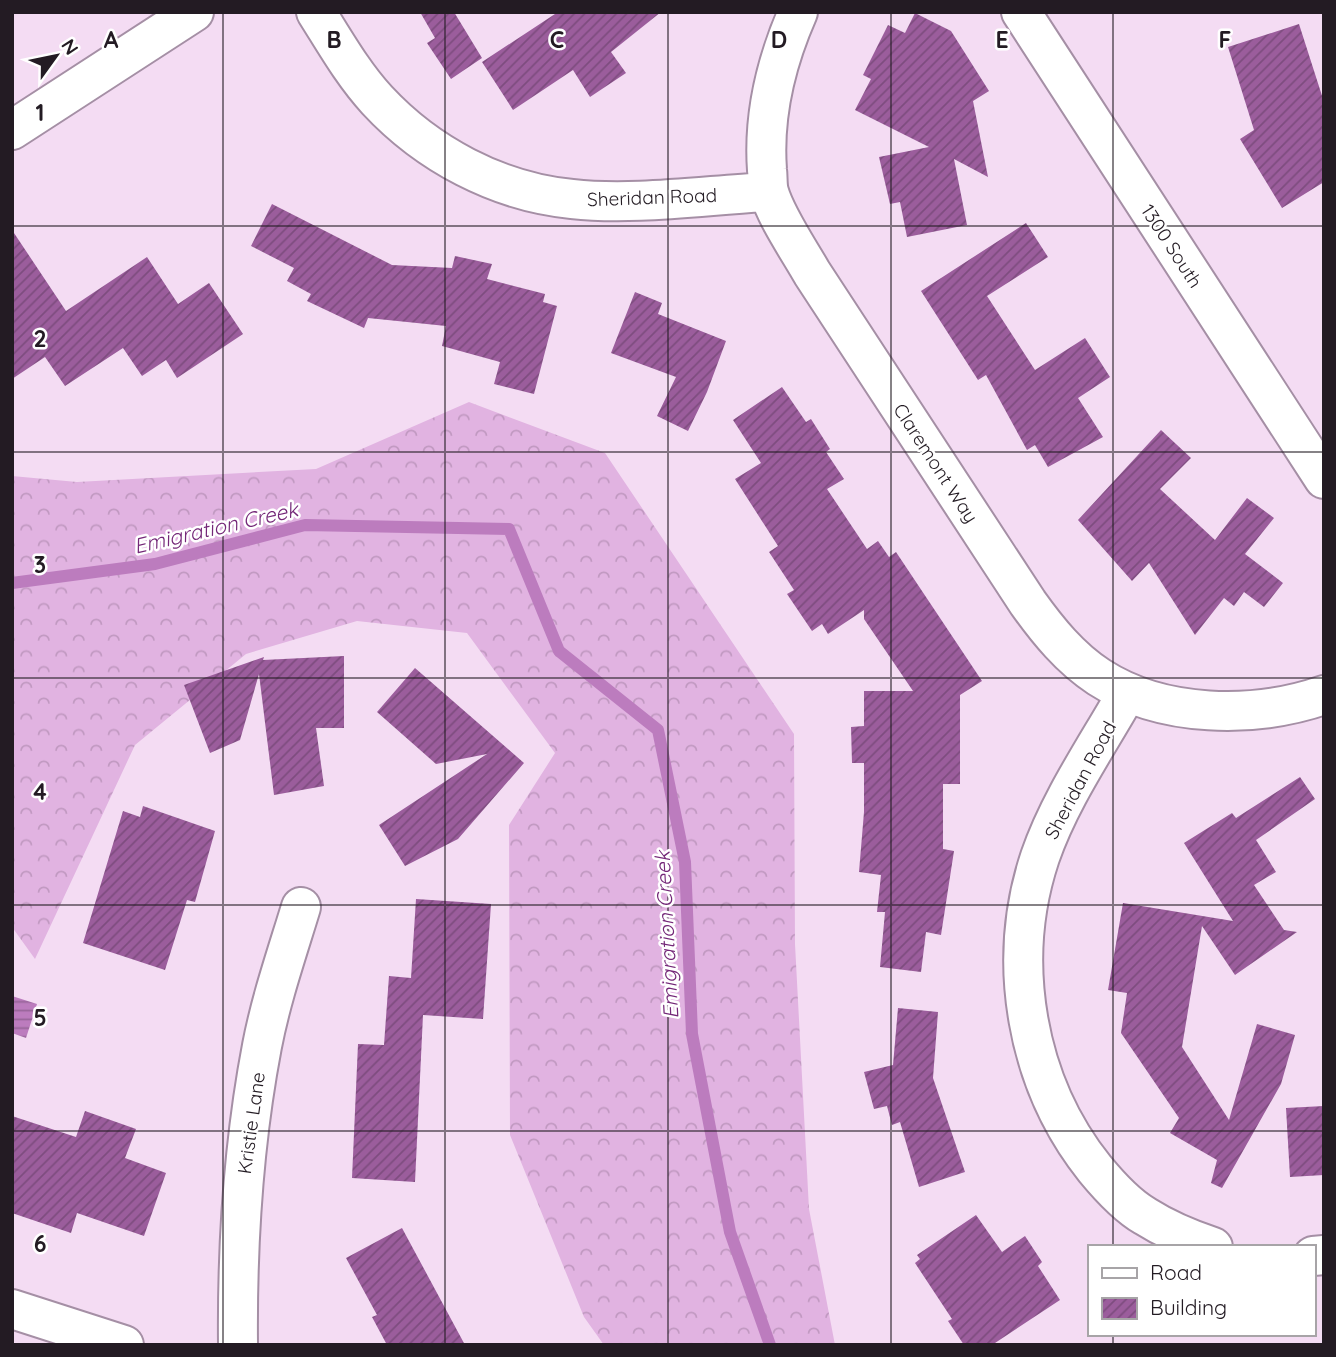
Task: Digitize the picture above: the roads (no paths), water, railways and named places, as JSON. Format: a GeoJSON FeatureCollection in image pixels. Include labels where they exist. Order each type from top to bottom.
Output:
{"type":"FeatureCollection","features":[{"type":"Feature","properties":{"kind":"street"},"geometry":{"type":"LineString","coordinates":[[12,130],[194,12]]}},
{"type":"Feature","properties":{"kind":"street","name":"Sheridan Road"},"geometry":{"type":"LineString","coordinates":[[316,12],[349,65],[376,99],[407,129],[445,155],[485,177],[528,191],[572,199],[617,201],[769,192]]}},
{"type":"Feature","properties":{"kind":"street","name":"Claremont Way"},"geometry":{"type":"LineString","coordinates":[[798,12],[783,44],[773,83],[766,156],[769,192],[788,233],[812,273],[1048,631],[1072,656],[1127,693],[1181,706],[1230,710],[1269,708],[1324,695]]}},
{"type":"Feature","properties":{"kind":"street","name":"1300 South"},"geometry":{"type":"LineString","coordinates":[[1021,12],[1324,479]]}},
{"type":"Feature","properties":{"kind":"street","name":"Sheridan Road"},"geometry":{"type":"LineString","coordinates":[[1127,693],[1064,802],[1040,857],[1027,910],[1023,955],[1025,998],[1031,1038],[1043,1078],[1060,1116],[1082,1153],[1110,1187],[1143,1215],[1184,1237],[1207,1245]]}},
{"type":"Feature","properties":{"kind":"street","name":"Kristie Lane"},"geometry":{"type":"LineString","coordinates":[[238,1345],[238,1247],[245,1150],[262,1045],[278,980],[301,907]]}},
{"type":"Feature","properties":{"kind":"street"},"geometry":{"type":"LineString","coordinates":[[12,1310],[124,1345]]}},
{"type":"Feature","properties":{"kind":"waterway","name":"Emigration Creek"},"geometry":{"type":"LineString","coordinates":[[12,583],[155,564],[305,525],[509,529],[559,651],[658,730],[685,862],[692,1034],[730,1232],[770,1345]]}}]}
